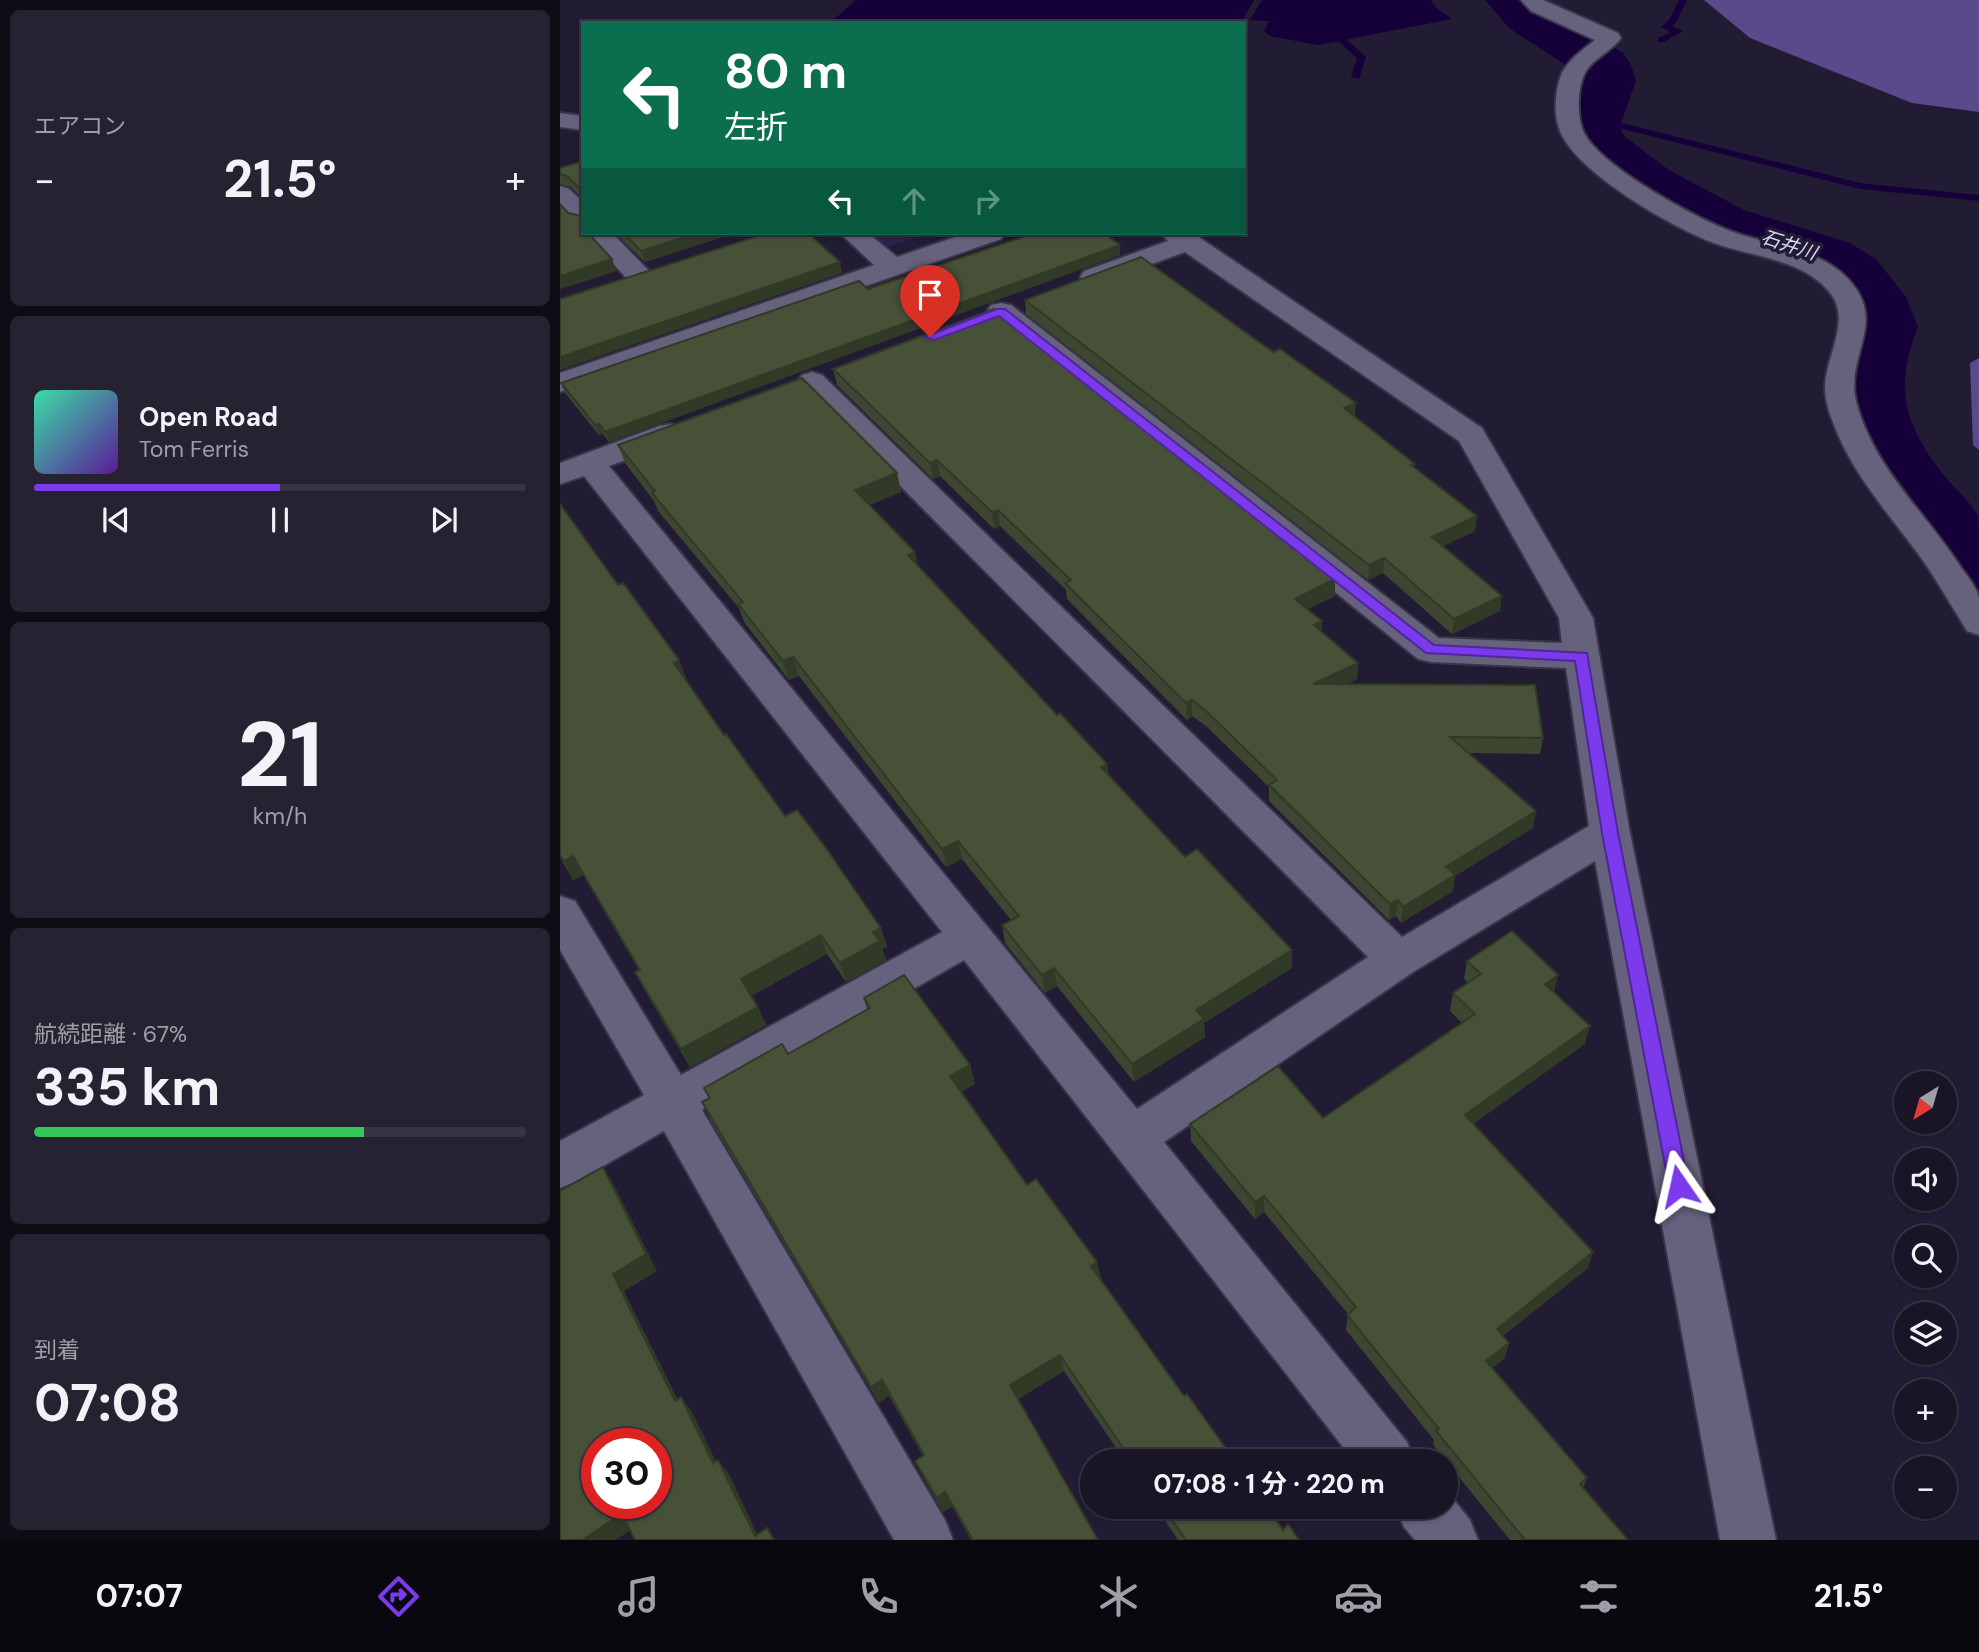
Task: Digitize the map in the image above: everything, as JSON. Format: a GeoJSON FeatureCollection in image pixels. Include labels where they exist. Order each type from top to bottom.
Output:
{"type":"FeatureCollection","features":[{"type":"Feature","properties":{"kind":"street"},"geometry":{"type":"LineString","coordinates":[[1531,0],[1538,7],[1610,38],[1573,72],[1568,109],[1572,133],[1586,153],[1659,205],[1719,236],[1815,267],[1834,281],[1851,303],[1853,323],[1839,372],[1840,398],[1857,444],[1885,491],[1934,552],[1979,623]]}},
{"type":"Feature","properties":{"kind":"street"},"geometry":{"type":"LineString","coordinates":[[560,121],[581,123]]}},
{"type":"Feature","properties":{"kind":"street"},"geometry":{"type":"LineString","coordinates":[[560,194],[581,215]]}},
{"type":"Feature","properties":{"kind":"street"},"geometry":{"type":"LineString","coordinates":[[600,235],[639,275]]}},
{"type":"Feature","properties":{"kind":"street"},"geometry":{"type":"LineString","coordinates":[[855,235],[892,267]]}},
{"type":"Feature","properties":{"kind":"street"},"geometry":{"type":"LineString","coordinates":[[560,383],[986,235]]}},
{"type":"Feature","properties":{"kind":"street"},"geometry":{"type":"LineString","coordinates":[[1063,288],[1181,237],[1471,435],[1576,618],[1610,833],[1748,1540]]}},
{"type":"Feature","properties":{"kind":"street"},"geometry":{"type":"LineString","coordinates":[[613,284],[665,267]]}},
{"type":"Feature","properties":{"kind":"street"},"geometry":{"type":"LineString","coordinates":[[1001,311],[1431,650],[1582,656]]}},
{"type":"Feature","properties":{"kind":"street"},"geometry":{"type":"LineString","coordinates":[[812,381],[1398,960]]}},
{"type":"Feature","properties":{"kind":"street"},"geometry":{"type":"LineString","coordinates":[[695,424],[575,468],[969,937],[1133,1137],[1379,1449]]}},
{"type":"Feature","properties":{"kind":"street"},"geometry":{"type":"LineString","coordinates":[[1133,1137],[1398,960],[1610,833]]}},
{"type":"Feature","properties":{"kind":"street"},"geometry":{"type":"LineString","coordinates":[[560,913],[925,1540]]}},
{"type":"Feature","properties":{"kind":"street"},"geometry":{"type":"LineString","coordinates":[[560,1167],[969,937]]}},
{"type":"Feature","properties":{"kind":"street"},"geometry":{"type":"LineString","coordinates":[[1433,1519],[1450,1540]]}},
{"type":"Feature","properties":{"kind":"shaded area"},"geometry":{"type":"Polygon","coordinates":[[[856,0],[1254,0],[1242,21],[832,21],[856,0]]]}},
{"type":"Feature","properties":{"kind":"shaded area"},"geometry":{"type":"Polygon","coordinates":[[[1262,0],[1431,0],[1436,8],[1452,19],[1318,45],[1270,36],[1264,31],[1269,21],[1250,20],[1262,0]]]}},
{"type":"Feature","properties":{"kind":"shaded area"},"geometry":{"type":"Polygon","coordinates":[[[1704,0],[1979,0],[1979,112],[1912,103],[1750,38],[1704,0]]]}},
{"type":"Feature","properties":{"kind":"shaded area"},"geometry":{"type":"Polygon","coordinates":[[[868,235],[923,235],[884,248],[868,235]]]}},
{"type":"Feature","properties":{"kind":"shaded area"},"geometry":{"type":"Polygon","coordinates":[[[1979,358],[1979,450],[1973,445],[1970,363],[1979,358]]]}},
{"type":"Feature","properties":{"kind":"building"},"geometry":{"type":"Polygon","coordinates":[[[581,162],[581,190],[567,176],[560,174],[560,168],[581,162]]]}},
{"type":"Feature","properties":{"kind":"building"},"geometry":{"type":"Polygon","coordinates":[[[560,204],[568,213],[581,216],[581,235],[590,235],[612,259],[560,276],[560,204]]]}},
{"type":"Feature","properties":{"kind":"building"},"geometry":{"type":"Polygon","coordinates":[[[625,235],[691,235],[641,251],[625,235]]]}},
{"type":"Feature","properties":{"kind":"building"},"geometry":{"type":"Polygon","coordinates":[[[762,235],[810,235],[840,262],[560,357],[560,299],[762,235]]]}},
{"type":"Feature","properties":{"kind":"building"},"geometry":{"type":"Polygon","coordinates":[[[1029,235],[1106,235],[1120,245],[605,432],[599,424],[595,425],[561,383],[859,281],[868,289],[1029,235]]]}},
{"type":"Feature","properties":{"kind":"building"},"geometry":{"type":"Polygon","coordinates":[[[1141,257],[1273,352],[1280,349],[1356,403],[1344,408],[1477,516],[1432,537],[1502,596],[1454,619],[1384,558],[1369,565],[1025,300],[1141,257]]]}},
{"type":"Feature","properties":{"kind":"building"},"geometry":{"type":"Polygon","coordinates":[[[994,309],[1335,579],[1295,599],[1322,621],[1314,625],[1358,663],[1313,684],[1535,685],[1543,738],[1450,737],[1536,811],[1446,867],[1455,875],[1403,907],[1398,900],[1390,904],[1269,785],[1277,780],[1205,710],[1192,700],[1186,703],[1065,583],[1071,580],[998,510],[992,512],[937,460],[930,463],[833,369],[994,309]]]}},
{"type":"Feature","properties":{"kind":"building"},"geometry":{"type":"Polygon","coordinates":[[[802,378],[897,473],[855,490],[915,552],[908,555],[1057,715],[1060,713],[1107,764],[1101,767],[1185,857],[1197,849],[1292,950],[1196,1010],[1204,1019],[1132,1064],[1054,968],[1042,975],[1002,925],[1019,916],[958,841],[942,849],[793,657],[783,661],[738,604],[743,602],[652,493],[655,491],[618,445],[802,378]]]}},
{"type":"Feature","properties":{"kind":"building"},"geometry":{"type":"Polygon","coordinates":[[[560,504],[618,585],[623,583],[679,660],[674,663],[785,816],[797,810],[881,928],[873,932],[880,941],[840,963],[821,935],[741,979],[758,1007],[681,1049],[635,972],[640,970],[573,856],[564,861],[560,855],[560,504]]]}},
{"type":"Feature","properties":{"kind":"building"},"geometry":{"type":"Polygon","coordinates":[[[1512,931],[1558,975],[1545,984],[1590,1026],[1465,1115],[1593,1252],[1497,1329],[1509,1343],[1486,1361],[1587,1478],[1580,1484],[1628,1540],[1525,1540],[1458,1458],[1458,1449],[1451,1449],[1436,1431],[1439,1429],[1347,1315],[1356,1307],[1264,1196],[1255,1202],[1190,1124],[1278,1066],[1323,1118],[1475,1014],[1453,993],[1481,974],[1467,961],[1512,931]]]}},
{"type":"Feature","properties":{"kind":"building"},"geometry":{"type":"Polygon","coordinates":[[[904,975],[970,1065],[950,1076],[1027,1185],[1036,1179],[1097,1262],[1091,1266],[1184,1396],[1187,1394],[1226,1449],[1124,1449],[1060,1355],[1010,1385],[1080,1508],[1080,1519],[1086,1519],[1098,1540],[973,1540],[945,1492],[937,1498],[915,1461],[924,1455],[882,1380],[871,1387],[702,1102],[710,1098],[704,1088],[782,1044],[788,1054],[870,1008],[864,998],[904,975]]]}},
{"type":"Feature","properties":{"kind":"building"},"geometry":{"type":"Polygon","coordinates":[[[603,1167],[646,1254],[613,1274],[675,1401],[681,1397],[713,1463],[718,1460],[755,1536],[767,1528],[774,1540],[635,1540],[624,1519],[672,1519],[672,1428],[581,1428],[581,1519],[614,1519],[582,1540],[560,1540],[560,1191],[603,1167]]]}},
{"type":"Feature","properties":{"kind":"building"},"geometry":{"type":"Polygon","coordinates":[[[1171,1519],[1275,1519],[1283,1530],[1288,1524],[1299,1540],[1186,1540],[1171,1519]]]}},
{"type":"Feature","properties":{"kind":"waterway","name":"石井川"},"geometry":{"type":"LineString","coordinates":[[1511,0],[1529,18],[1603,65],[1608,81],[1591,126],[1596,144],[1647,183],[1721,224],[1826,257],[1852,273],[1872,297],[1883,327],[1873,350],[1866,385],[1875,427],[1894,464],[1979,574]]}},
{"type":"Feature","properties":{"kind":"waterway"},"geometry":{"type":"LineString","coordinates":[[1661,40],[1679,31],[1665,27],[1673,21],[1683,0]]}},
{"type":"Feature","properties":{"kind":"waterway"},"geometry":{"type":"LineString","coordinates":[[1342,40],[1362,57],[1356,77]]}},
{"type":"Feature","properties":{"kind":"waterway"},"geometry":{"type":"LineString","coordinates":[[1594,119],[1860,186],[1979,198]]}},
{"type":"Feature","properties":{"kind":"route"},"geometry":{"type":"LineString","coordinates":[[930,337],[1001,311],[1431,650],[1582,656],[1610,833],[1679,1186]]}}]}
